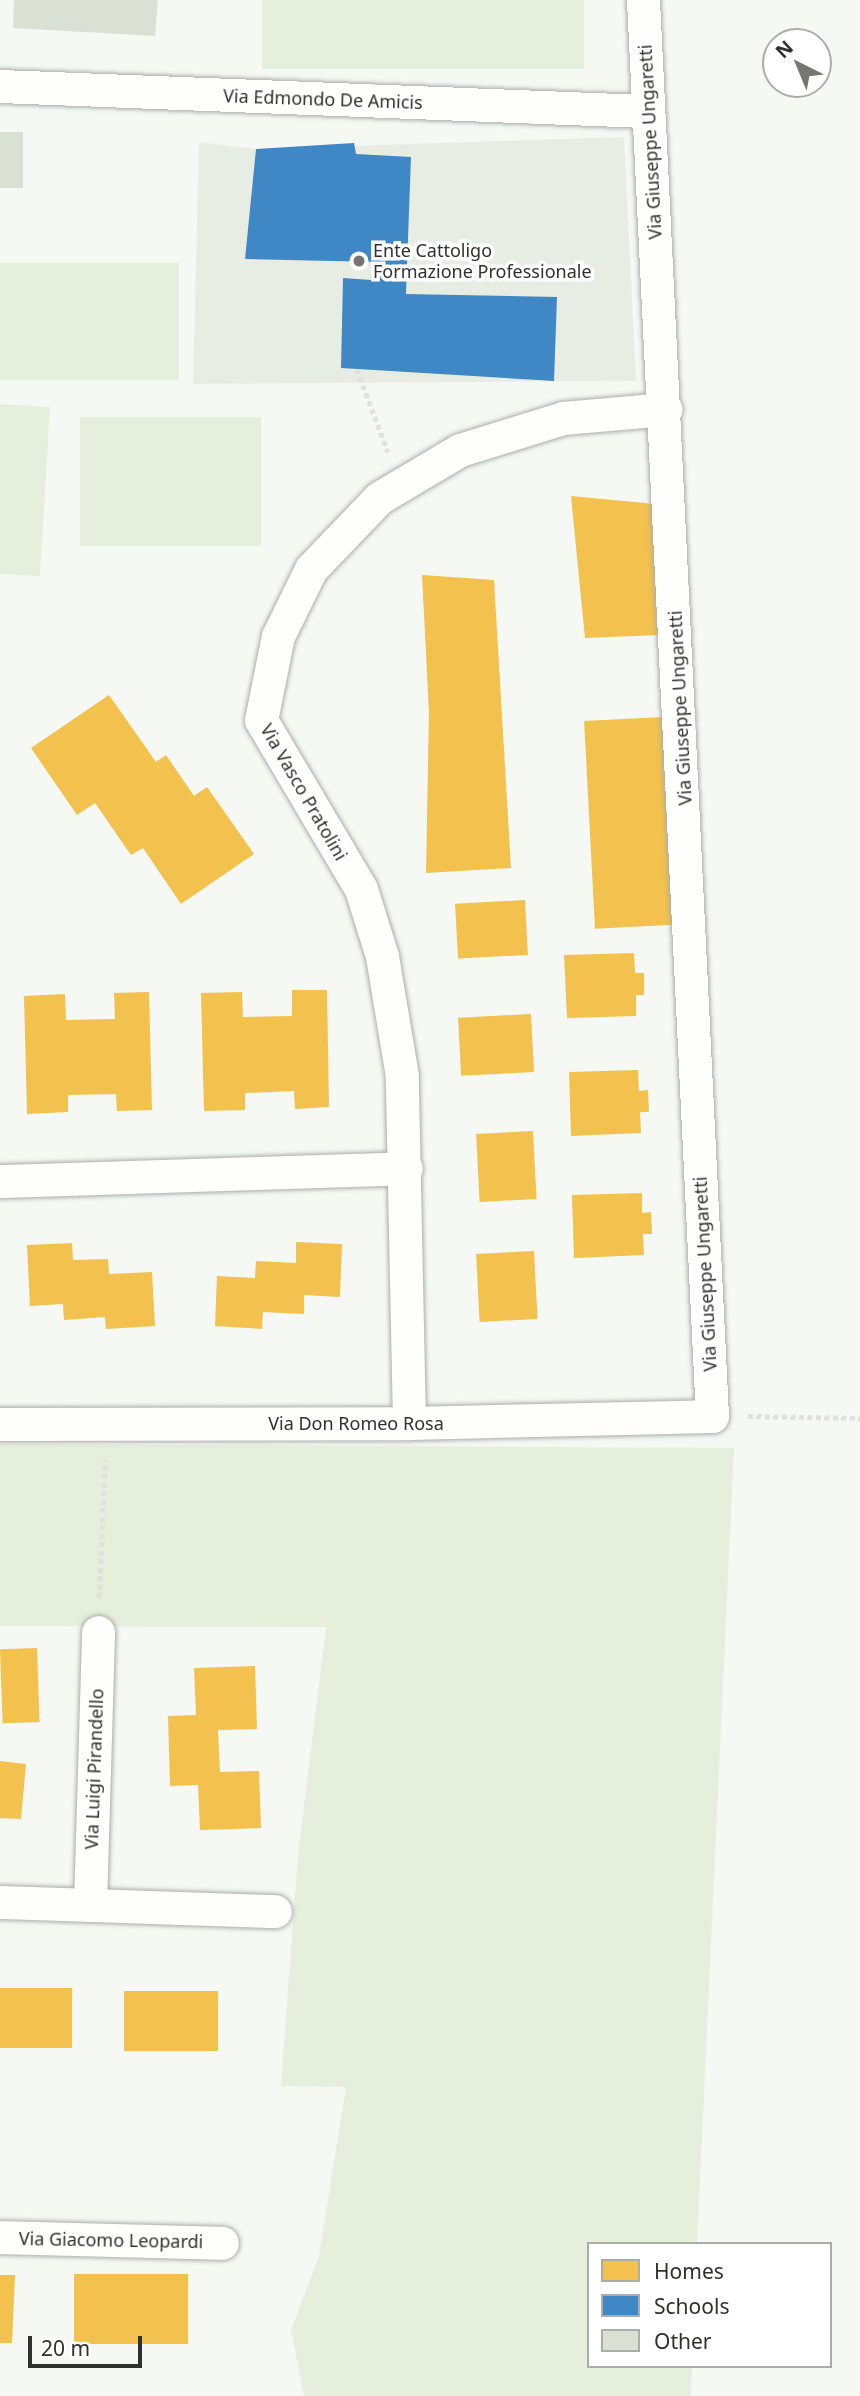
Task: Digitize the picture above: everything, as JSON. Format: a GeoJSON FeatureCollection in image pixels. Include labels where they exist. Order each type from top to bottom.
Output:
{"type":"FeatureCollection","features":[{"type":"Feature","properties":{"kind":"street","name":"Via Giuseppe Ungaretti"},"geometry":{"type":"LineString","coordinates":[[643,0],[646,111],[666,409],[712,1416]]}},
{"type":"Feature","properties":{"kind":"street","name":"Via Edmondo De Amicis"},"geometry":{"type":"LineString","coordinates":[[0,86],[646,111]]}},
{"type":"Feature","properties":{"kind":"street","name":"Via Vasco Pratolini"},"geometry":{"type":"LineString","coordinates":[[409,1423],[406,1168],[402,1076],[382,956],[361,889],[261,720],[278,635],[311,569],[379,498],[460,450],[563,418],[666,409]]}},
{"type":"Feature","properties":{"kind":"street"},"geometry":{"type":"LineString","coordinates":[[0,1181],[406,1168]]}},
{"type":"Feature","properties":{"kind":"street","name":"Via Don Romeo Rosa"},"geometry":{"type":"LineString","coordinates":[[0,1424],[409,1423],[712,1416]]}},
{"type":"Feature","properties":{"kind":"street","name":"Via Luigi Pirandello"},"geometry":{"type":"LineString","coordinates":[[90,1905],[98,1632]]}},
{"type":"Feature","properties":{"kind":"street"},"geometry":{"type":"LineString","coordinates":[[0,1902],[275,1911]]}},
{"type":"Feature","properties":{"kind":"street","name":"Via Giacomo Leopardi"},"geometry":{"type":"LineString","coordinates":[[0,2237],[222,2243]]}},
{"type":"Feature","properties":{"kind":"path"},"geometry":{"type":"LineString","coordinates":[[357,369],[388,452]]}},
{"type":"Feature","properties":{"kind":"path"},"geometry":{"type":"LineString","coordinates":[[712,1416],[860,1418]]}},
{"type":"Feature","properties":{"kind":"path"},"geometry":{"type":"LineString","coordinates":[[98,1632],[106,1424]]}},
{"type":"Feature","properties":{"kind":"shaded area"},"geometry":{"type":"Polygon","coordinates":[[[624,137],[636,381],[193,384],[199,142],[256,149],[624,137]]]}},
{"type":"Feature","properties":{"kind":"green space"},"geometry":{"type":"Polygon","coordinates":[[[262,0],[584,0],[584,69],[262,69],[262,0]]]}},
{"type":"Feature","properties":{"kind":"green space"},"geometry":{"type":"Polygon","coordinates":[[[0,263],[179,263],[179,380],[0,380],[0,263]]]}},
{"type":"Feature","properties":{"kind":"green space"},"geometry":{"type":"Polygon","coordinates":[[[0,404],[50,407],[40,576],[0,574],[0,404]]]}},
{"type":"Feature","properties":{"kind":"green space"},"geometry":{"type":"Polygon","coordinates":[[[80,417],[261,417],[261,546],[80,546],[80,417]]]}},
{"type":"Feature","properties":{"kind":"green space"},"geometry":{"type":"Polygon","coordinates":[[[0,1444],[734,1448],[697,2242],[587,2242],[587,2368],[692,2368],[691,2396],[304,2396],[291,2330],[319,2256],[346,2087],[281,2086],[298,1855],[326,1627],[0,1626],[0,1444]]]}},
{"type":"Feature","properties":{"kind":"building: Homes"},"geometry":{"type":"Polygon","coordinates":[[[571,496],[655,504],[659,635],[585,638],[571,496]]]}},
{"type":"Feature","properties":{"kind":"building: Homes"},"geometry":{"type":"Polygon","coordinates":[[[422,575],[494,580],[511,868],[426,873],[429,713],[422,575]]]}},
{"type":"Feature","properties":{"kind":"building: Homes"},"geometry":{"type":"Polygon","coordinates":[[[109,695],[156,762],[166,755],[194,796],[207,787],[254,854],[181,904],[143,848],[131,855],[95,803],[77,815],[31,748],[109,695]]]}},
{"type":"Feature","properties":{"kind":"building: Homes"},"geometry":{"type":"Polygon","coordinates":[[[662,717],[673,925],[595,929],[584,721],[662,717]]]}},
{"type":"Feature","properties":{"kind":"building: Homes"},"geometry":{"type":"Polygon","coordinates":[[[525,900],[528,955],[458,959],[455,904],[525,900]]]}},
{"type":"Feature","properties":{"kind":"building: Homes"},"geometry":{"type":"Polygon","coordinates":[[[634,953],[635,973],[644,973],[644,995],[636,995],[636,1016],[567,1018],[564,955],[634,953]]]}},
{"type":"Feature","properties":{"kind":"building: Homes"},"geometry":{"type":"Polygon","coordinates":[[[292,990],[327,990],[329,1107],[295,1109],[294,1091],[245,1093],[245,1110],[204,1111],[201,993],[242,992],[243,1017],[292,1016],[292,990]]]}},
{"type":"Feature","properties":{"kind":"building: Homes"},"geometry":{"type":"Polygon","coordinates":[[[149,992],[152,1110],[117,1111],[116,1094],[68,1095],[68,1112],[27,1114],[24,996],[65,994],[66,1020],[115,1019],[114,993],[149,992]]]}},
{"type":"Feature","properties":{"kind":"building: Homes"},"geometry":{"type":"Polygon","coordinates":[[[531,1014],[534,1072],[461,1076],[458,1018],[531,1014]]]}},
{"type":"Feature","properties":{"kind":"building: Homes"},"geometry":{"type":"Polygon","coordinates":[[[638,1070],[639,1091],[648,1090],[649,1112],[640,1112],[641,1133],[571,1136],[569,1072],[638,1070]]]}},
{"type":"Feature","properties":{"kind":"building: Homes"},"geometry":{"type":"Polygon","coordinates":[[[533,1131],[537,1199],[480,1202],[476,1134],[533,1131]]]}},
{"type":"Feature","properties":{"kind":"building: Homes"},"geometry":{"type":"Polygon","coordinates":[[[642,1193],[642,1213],[651,1212],[652,1234],[643,1234],[644,1255],[574,1258],[572,1195],[642,1193]]]}},
{"type":"Feature","properties":{"kind":"building: Homes"},"geometry":{"type":"Polygon","coordinates":[[[296,1242],[342,1244],[340,1297],[304,1295],[304,1314],[263,1312],[262,1329],[215,1326],[217,1276],[255,1278],[256,1261],[296,1263],[296,1242]]]}},
{"type":"Feature","properties":{"kind":"building: Homes"},"geometry":{"type":"Polygon","coordinates":[[[72,1243],[73,1260],[108,1259],[109,1274],[152,1272],[155,1326],[106,1329],[105,1317],[64,1320],[63,1304],[30,1306],[27,1245],[72,1243]]]}},
{"type":"Feature","properties":{"kind":"building: Homes"},"geometry":{"type":"Polygon","coordinates":[[[534,1251],[538,1319],[480,1322],[476,1254],[534,1251]]]}},
{"type":"Feature","properties":{"kind":"building: Homes"},"geometry":{"type":"Polygon","coordinates":[[[37,1648],[40,1722],[3,1723],[0,1649],[37,1648]]]}},
{"type":"Feature","properties":{"kind":"building: Homes"},"geometry":{"type":"Polygon","coordinates":[[[255,1666],[257,1729],[218,1730],[220,1772],[259,1771],[261,1828],[200,1830],[198,1785],[170,1786],[168,1716],[196,1715],[194,1668],[255,1666]]]}},
{"type":"Feature","properties":{"kind":"building: Homes"},"geometry":{"type":"Polygon","coordinates":[[[0,1761],[26,1764],[21,1819],[0,1818],[0,1761]]]}},
{"type":"Feature","properties":{"kind":"building: Homes"},"geometry":{"type":"Polygon","coordinates":[[[0,1988],[72,1988],[72,2048],[0,2048],[0,1988]]]}},
{"type":"Feature","properties":{"kind":"building: Homes"},"geometry":{"type":"Polygon","coordinates":[[[124,1991],[218,1991],[218,2051],[124,2051],[124,1991]]]}},
{"type":"Feature","properties":{"kind":"building: Homes"},"geometry":{"type":"Polygon","coordinates":[[[74,2274],[188,2274],[188,2344],[74,2344],[74,2274]]]}},
{"type":"Feature","properties":{"kind":"building: Homes"},"geometry":{"type":"Polygon","coordinates":[[[0,2275],[15,2275],[12,2343],[0,2343],[0,2275]]]}},
{"type":"Feature","properties":{"kind":"building: Schools","name":"Ente Cattoligo Formazione Professionale"},"geometry":{"type":"Polygon","coordinates":[[[354,143],[356,154],[411,157],[406,294],[557,297],[554,381],[341,368],[343,278],[371,280],[377,262],[245,259],[256,149],[354,143]]]}},
{"type":"Feature","properties":{"kind":"building: Other"},"geometry":{"type":"Polygon","coordinates":[[[14,0],[158,0],[155,36],[13,28],[14,0]]]}},
{"type":"Feature","properties":{"kind":"building: Other"},"geometry":{"type":"Polygon","coordinates":[[[0,132],[23,132],[23,188],[0,188],[0,132]]]}},
{"type":"Feature","properties":{"kind":"place","name":"Ente Cattoligo Formazione Professionale"},"geometry":{"type":"Point","coordinates":[359,261]}}]}
